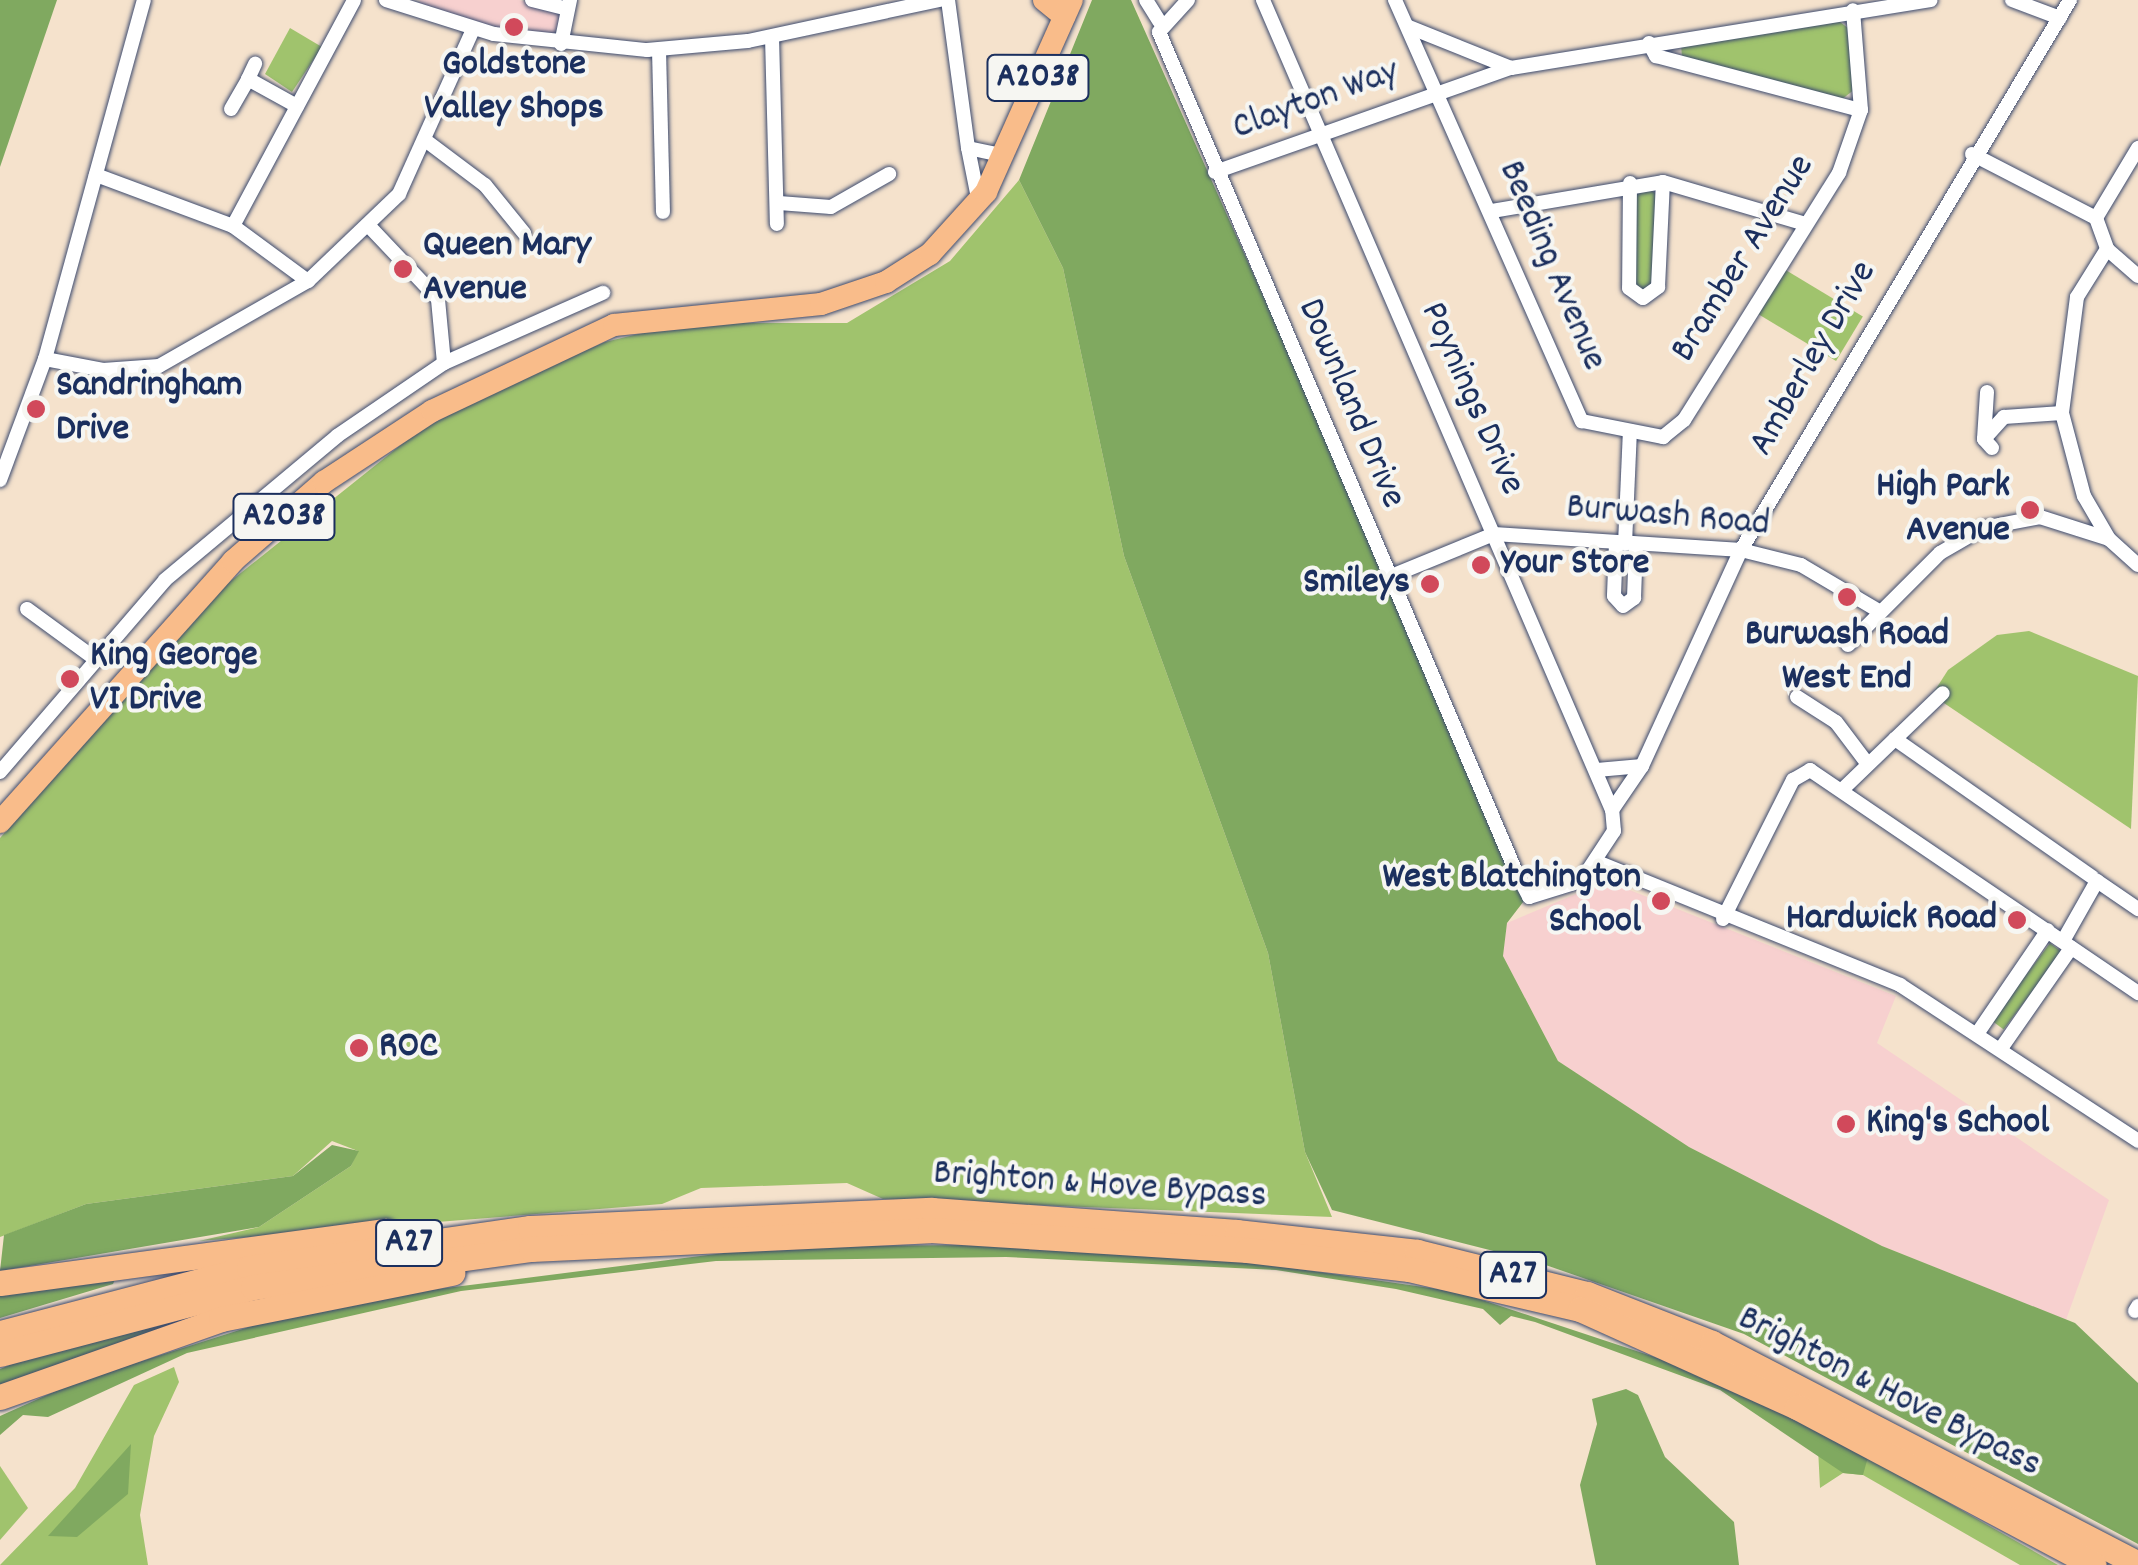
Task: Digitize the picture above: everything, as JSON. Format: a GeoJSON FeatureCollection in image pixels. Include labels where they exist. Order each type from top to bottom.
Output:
{"type":"FeatureCollection","features":[{"type":"Feature","properties":{"kind":"highway","name":"Brighton & Hove Bypass"},"geometry":{"type":"LineString","coordinates":[[0,1333],[249,1268],[530,1228],[780,1212],[1048,1214],[1416,1252],[1587,1294],[1712,1343],[2138,1564]]}},
{"type":"Feature","properties":{"kind":"highway","name":"A27"},"geometry":{"type":"LineString","coordinates":[[0,1283],[330,1236],[530,1228]]}},
{"type":"Feature","properties":{"kind":"highway","name":"Brighton & Hove Bypass"},"geometry":{"type":"LineString","coordinates":[[0,1354],[253,1287],[614,1242],[1047,1233],[1409,1270],[1580,1310],[1690,1355],[2094,1565]]}},
{"type":"Feature","properties":{"kind":"highway","name":"A27"},"geometry":{"type":"LineString","coordinates":[[0,1397],[221,1319],[614,1242]]}},
{"type":"Feature","properties":{"kind":"main road"},"geometry":{"type":"LineString","coordinates":[[1044,0],[1068,8]]}},
{"type":"Feature","properties":{"kind":"main road","name":"A2038"},"geometry":{"type":"LineString","coordinates":[[0,822],[233,560],[324,482],[432,411],[522,361],[635,319],[792,308],[862,293],[930,254],[978,203],[1004,156],[1068,8]]}},
{"type":"Feature","properties":{"kind":"street"},"geometry":{"type":"LineString","coordinates":[[0,480],[45,358],[144,0]]}},
{"type":"Feature","properties":{"kind":"street"},"geometry":{"type":"LineString","coordinates":[[233,226],[354,0]]}},
{"type":"Feature","properties":{"kind":"street"},"geometry":{"type":"LineString","coordinates":[[386,0],[410,4],[472,29],[561,44],[660,50],[772,37],[940,0]]}},
{"type":"Feature","properties":{"kind":"street"},"geometry":{"type":"LineString","coordinates":[[532,0],[568,5],[561,44]]}},
{"type":"Feature","properties":{"kind":"street"},"geometry":{"type":"LineString","coordinates":[[948,0],[978,203]]}},
{"type":"Feature","properties":{"kind":"street","name":"Downland Drive"},"geometry":{"type":"LineString","coordinates":[[1146,0],[1159,21],[1215,172],[1529,897],[1581,881],[1600,863]]}},
{"type":"Feature","properties":{"kind":"street"},"geometry":{"type":"LineString","coordinates":[[1159,21],[1188,0]]}},
{"type":"Feature","properties":{"kind":"street","name":"Poynings Drive"},"geometry":{"type":"LineString","coordinates":[[1263,0],[1612,810]]}},
{"type":"Feature","properties":{"kind":"street","name":"Beeding Avenue"},"geometry":{"type":"LineString","coordinates":[[1394,0],[1438,90],[1582,420],[1630,431]]}},
{"type":"Feature","properties":{"kind":"street","name":"Clayton Way"},"geometry":{"type":"LineString","coordinates":[[1215,172],[1438,90],[1511,68],[1930,0]]}},
{"type":"Feature","properties":{"kind":"street"},"geometry":{"type":"LineString","coordinates":[[2012,0],[2060,18]]}},
{"type":"Feature","properties":{"kind":"street","name":"Amberley Drive"},"geometry":{"type":"LineString","coordinates":[[1612,810],[1642,766],[1741,550],[1972,154],[2070,0]]}},
{"type":"Feature","properties":{"kind":"street","name":"Bramber Avenue"},"geometry":{"type":"LineString","coordinates":[[1630,431],[1663,437],[1684,420],[1802,223],[1839,173],[1861,110],[1853,10]]}},
{"type":"Feature","properties":{"kind":"street"},"geometry":{"type":"LineString","coordinates":[[1409,26],[1511,68]]}},
{"type":"Feature","properties":{"kind":"street"},"geometry":{"type":"LineString","coordinates":[[45,358],[121,372],[159,366],[308,281],[370,228],[430,143],[472,29]]}},
{"type":"Feature","properties":{"kind":"street"},"geometry":{"type":"LineString","coordinates":[[772,37],[778,224]]}},
{"type":"Feature","properties":{"kind":"street"},"geometry":{"type":"LineString","coordinates":[[1648,43],[1656,56],[1861,110]]}},
{"type":"Feature","properties":{"kind":"street"},"geometry":{"type":"LineString","coordinates":[[660,50],[662,212]]}},
{"type":"Feature","properties":{"kind":"street"},"geometry":{"type":"LineString","coordinates":[[231,109],[255,64]]}},
{"type":"Feature","properties":{"kind":"street"},"geometry":{"type":"LineString","coordinates":[[248,80],[297,106]]}},
{"type":"Feature","properties":{"kind":"street"},"geometry":{"type":"LineString","coordinates":[[430,143],[484,185],[524,233]]}},
{"type":"Feature","properties":{"kind":"street"},"geometry":{"type":"LineString","coordinates":[[968,148],[1004,156]]}},
{"type":"Feature","properties":{"kind":"street"},"geometry":{"type":"LineString","coordinates":[[2096,218],[2138,148]]}},
{"type":"Feature","properties":{"kind":"street"},"geometry":{"type":"LineString","coordinates":[[1972,154],[2096,218],[2107,249],[2138,276]]}},
{"type":"Feature","properties":{"kind":"street"},"geometry":{"type":"LineString","coordinates":[[779,204],[831,207],[889,174]]}},
{"type":"Feature","properties":{"kind":"street"},"geometry":{"type":"LineString","coordinates":[[96,175],[233,226],[308,281]]}},
{"type":"Feature","properties":{"kind":"street"},"geometry":{"type":"LineString","coordinates":[[1630,183],[1629,288],[1643,298],[1658,287],[1663,182]]}},
{"type":"Feature","properties":{"kind":"street"},"geometry":{"type":"LineString","coordinates":[[1492,211],[1630,183],[1663,182],[1802,223]]}},
{"type":"Feature","properties":{"kind":"street"},"geometry":{"type":"LineString","coordinates":[[370,228],[438,300],[444,362]]}},
{"type":"Feature","properties":{"kind":"street"},"geometry":{"type":"LineString","coordinates":[[2107,249],[2073,311],[2062,413],[2084,496],[2109,539],[2138,565]]}},
{"type":"Feature","properties":{"kind":"street"},"geometry":{"type":"LineString","coordinates":[[2,766],[94,658],[254,502],[444,362],[603,293]]}},
{"type":"Feature","properties":{"kind":"street"},"geometry":{"type":"LineString","coordinates":[[2004,418],[1988,443],[1984,398],[2004,418],[2062,413]]}},
{"type":"Feature","properties":{"kind":"street"},"geometry":{"type":"LineString","coordinates":[[1626,544],[1630,431]]}},
{"type":"Feature","properties":{"kind":"street"},"geometry":{"type":"LineString","coordinates":[[2061,522],[2084,496]]}},
{"type":"Feature","properties":{"kind":"street"},"geometry":{"type":"LineString","coordinates":[[1848,644],[1877,610],[1983,528],[2013,518],[2061,522],[2109,539]]}},
{"type":"Feature","properties":{"kind":"street","name":"Burwash Road"},"geometry":{"type":"LineString","coordinates":[[1389,576],[1494,534],[1741,550],[1801,564],[1877,610]]}},
{"type":"Feature","properties":{"kind":"street"},"geometry":{"type":"LineString","coordinates":[[26,610],[94,658]]}},
{"type":"Feature","properties":{"kind":"street"},"geometry":{"type":"LineString","coordinates":[[1844,788],[1943,694]]}},
{"type":"Feature","properties":{"kind":"street"},"geometry":{"type":"LineString","coordinates":[[1797,697],[1836,722],[1867,763]]}},
{"type":"Feature","properties":{"kind":"street"},"geometry":{"type":"LineString","coordinates":[[1895,739],[2092,877]]}},
{"type":"Feature","properties":{"kind":"street"},"geometry":{"type":"LineString","coordinates":[[1598,770],[1642,766]]}},
{"type":"Feature","properties":{"kind":"street"},"geometry":{"type":"LineString","coordinates":[[1723,919],[1793,780],[1810,770],[1844,788],[2138,993]]}},
{"type":"Feature","properties":{"kind":"street"},"geometry":{"type":"LineString","coordinates":[[1612,810],[1600,863],[1723,919],[1900,985],[1979,1031],[2138,1141]]}},
{"type":"Feature","properties":{"kind":"street"},"geometry":{"type":"LineString","coordinates":[[2002,1047],[2067,944],[2097,881],[2138,909]]}},
{"type":"Feature","properties":{"kind":"street"},"geometry":{"type":"LineString","coordinates":[[1979,1031],[2048,930]]}},
{"type":"Feature","properties":{"kind":"shaded area"},"geometry":{"type":"Polygon","coordinates":[[[420,0],[519,0],[562,11],[555,34],[474,25],[418,8],[420,0]]]}},
{"type":"Feature","properties":{"kind":"shaded area"},"geometry":{"type":"Polygon","coordinates":[[[1607,881],[1896,996],[1877,1043],[2109,1200],[2066,1320],[1882,1246],[1689,1147],[1558,1061],[1503,956],[1507,923],[1607,881]]]}},
{"type":"Feature","properties":{"kind":"green space"},"geometry":{"type":"Polygon","coordinates":[[[0,0],[57,0],[0,167],[0,0]]]}},
{"type":"Feature","properties":{"kind":"green space"},"geometry":{"type":"Polygon","coordinates":[[[1092,0],[1131,0],[1530,893],[1507,923],[1503,956],[1558,1061],[1689,1147],[1882,1246],[2075,1323],[2138,1383],[2138,1544],[1744,1334],[1537,1262],[1332,1210],[1305,1152],[1268,953],[1124,556],[1063,268],[1019,180],[1092,0]]]}},
{"type":"Feature","properties":{"kind":"green space"},"geometry":{"type":"Polygon","coordinates":[[[1836,19],[1848,28],[1855,89],[1841,100],[1682,58],[1681,43],[1836,19]]]}},
{"type":"Feature","properties":{"kind":"green space"},"geometry":{"type":"Polygon","coordinates":[[[290,28],[322,47],[292,92],[265,74],[290,28]]]}},
{"type":"Feature","properties":{"kind":"green space"},"geometry":{"type":"Polygon","coordinates":[[[1019,180],[1063,268],[1124,556],[1268,953],[1305,1152],[1332,1217],[883,1199],[847,1183],[701,1188],[662,1204],[199,1241],[259,1227],[351,1166],[358,1151],[332,1141],[293,1176],[86,1204],[0,1237],[0,838],[222,588],[417,432],[507,384],[605,342],[684,323],[847,323],[950,261],[1019,180]]]}},
{"type":"Feature","properties":{"kind":"green space"},"geometry":{"type":"Polygon","coordinates":[[[1645,186],[1655,193],[1655,286],[1643,294],[1634,284],[1636,193],[1645,186]]]}},
{"type":"Feature","properties":{"kind":"green space"},"geometry":{"type":"Polygon","coordinates":[[[1784,269],[1863,316],[1836,361],[1757,314],[1784,269]]]}},
{"type":"Feature","properties":{"kind":"green space"},"geometry":{"type":"Polygon","coordinates":[[[2029,631],[2138,676],[2131,829],[1932,695],[1948,670],[1997,635],[2029,631]]]}},
{"type":"Feature","properties":{"kind":"green space"},"geometry":{"type":"Polygon","coordinates":[[[2050,943],[2062,952],[2004,1029],[1992,1020],[2050,943]]]}},
{"type":"Feature","properties":{"kind":"green space"},"geometry":{"type":"Polygon","coordinates":[[[332,1145],[359,1151],[351,1166],[259,1227],[0,1271],[4,1235],[86,1204],[293,1176],[332,1145]]]}},
{"type":"Feature","properties":{"kind":"green space"},"geometry":{"type":"Polygon","coordinates":[[[997,1245],[1208,1256],[1458,1292],[1718,1378],[1868,1457],[1863,1475],[1843,1473],[1720,1390],[1535,1322],[1511,1316],[1500,1325],[1483,1309],[1396,1289],[1276,1270],[1006,1257],[716,1261],[461,1291],[187,1353],[48,1417],[23,1415],[0,1435],[0,1416],[76,1382],[265,1322],[398,1294],[779,1246],[997,1245]]]}},
{"type":"Feature","properties":{"kind":"green space"},"geometry":{"type":"Polygon","coordinates":[[[116,1277],[113,1284],[0,1318],[0,1293],[116,1277]]]}},
{"type":"Feature","properties":{"kind":"green space"},"geometry":{"type":"Polygon","coordinates":[[[294,1292],[0,1391],[0,1369],[22,1360],[294,1292]]]}},
{"type":"Feature","properties":{"kind":"green space"},"geometry":{"type":"Polygon","coordinates":[[[174,1367],[179,1382],[154,1436],[140,1515],[148,1565],[0,1565],[75,1488],[134,1385],[174,1367]]]}},
{"type":"Feature","properties":{"kind":"green space"},"geometry":{"type":"Polygon","coordinates":[[[1626,1389],[1638,1395],[1665,1457],[1734,1522],[1739,1565],[1596,1565],[1580,1485],[1597,1424],[1592,1399],[1626,1389]]]}},
{"type":"Feature","properties":{"kind":"green space"},"geometry":{"type":"Polygon","coordinates":[[[1817,1428],[2058,1565],[2020,1565],[1863,1475],[1843,1473],[1820,1488],[1817,1428]]]}},
{"type":"Feature","properties":{"kind":"green space"},"geometry":{"type":"Polygon","coordinates":[[[131,1444],[128,1494],[77,1537],[48,1536],[131,1444]]]}},
{"type":"Feature","properties":{"kind":"green space"},"geometry":{"type":"Polygon","coordinates":[[[0,1466],[28,1508],[0,1540],[0,1466]]]}},
{"type":"Feature","properties":{"kind":"place","name":"Goldstone Valley Shops"},"geometry":{"type":"Point","coordinates":[514,27]}},
{"type":"Feature","properties":{"kind":"place","name":"Queen Mary Avenue"},"geometry":{"type":"Point","coordinates":[403,269]}},
{"type":"Feature","properties":{"kind":"place","name":"Sandringham Drive"},"geometry":{"type":"Point","coordinates":[36,409]}},
{"type":"Feature","properties":{"kind":"place","name":"High Park Avenue"},"geometry":{"type":"Point","coordinates":[2030,510]}},
{"type":"Feature","properties":{"kind":"place","name":"Your Store"},"geometry":{"type":"Point","coordinates":[1481,565]}},
{"type":"Feature","properties":{"kind":"place","name":"Smileys"},"geometry":{"type":"Point","coordinates":[1430,584]}},
{"type":"Feature","properties":{"kind":"place","name":"Burwash Road West End"},"geometry":{"type":"Point","coordinates":[1847,597]}},
{"type":"Feature","properties":{"kind":"place","name":"King George VI Drive"},"geometry":{"type":"Point","coordinates":[70,679]}},
{"type":"Feature","properties":{"kind":"place","name":"West Blatchington School"},"geometry":{"type":"Point","coordinates":[1661,901]}},
{"type":"Feature","properties":{"kind":"place","name":"Hardwick Road"},"geometry":{"type":"Point","coordinates":[2017,920]}},
{"type":"Feature","properties":{"kind":"place","name":"ROC"},"geometry":{"type":"Point","coordinates":[359,1048]}},
{"type":"Feature","properties":{"kind":"place","name":"King's School"},"geometry":{"type":"Point","coordinates":[1846,1124]}}]}
